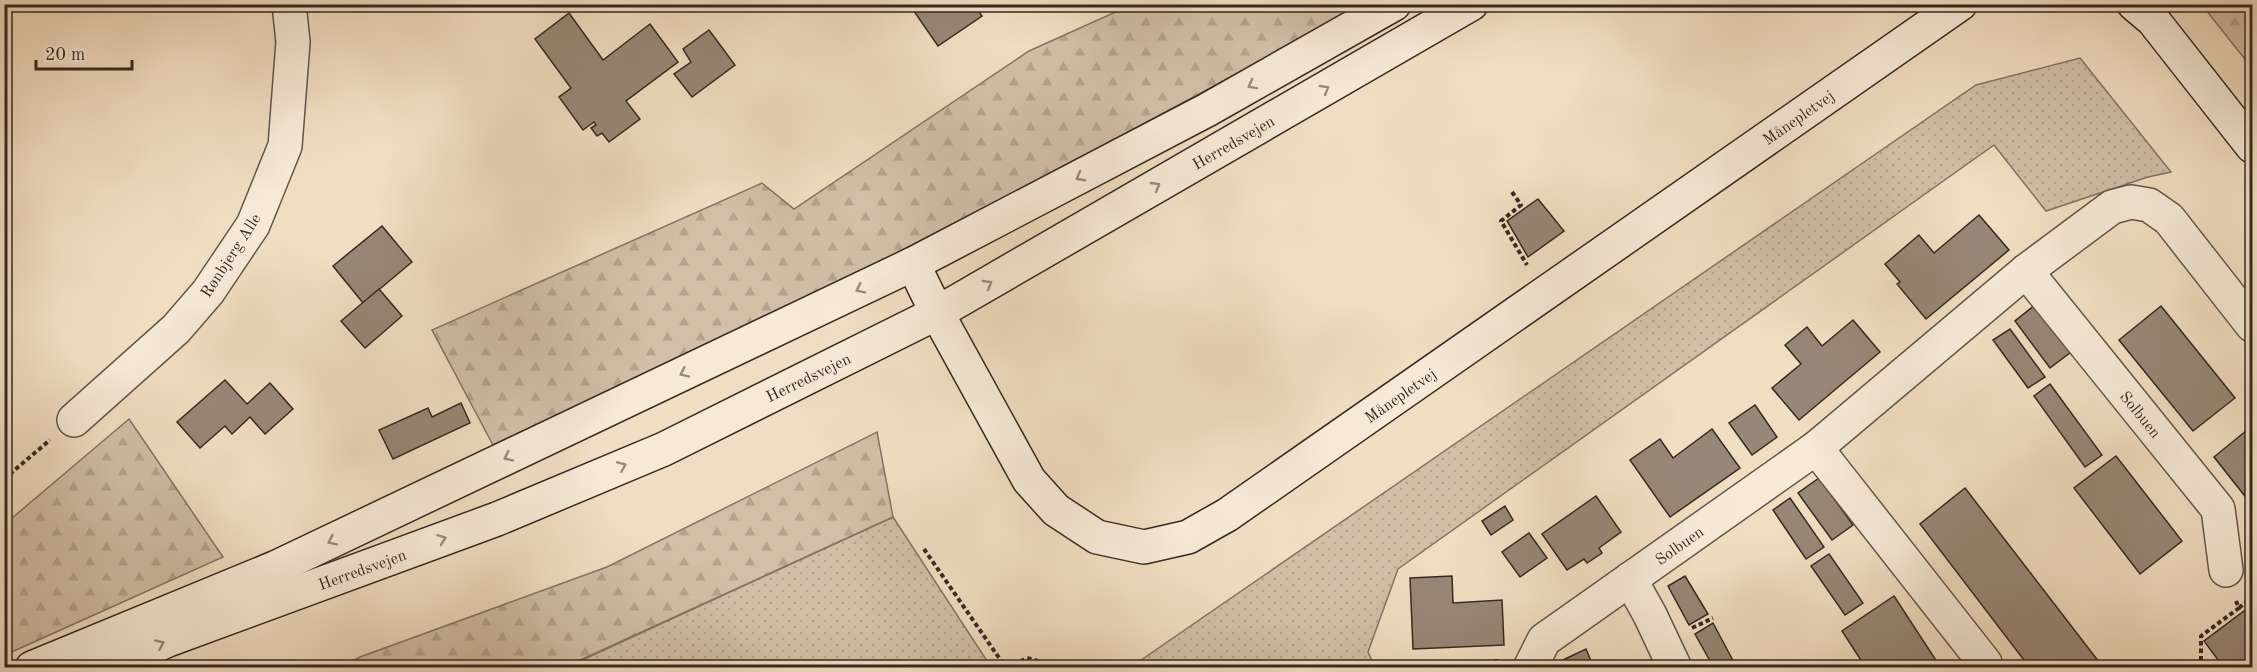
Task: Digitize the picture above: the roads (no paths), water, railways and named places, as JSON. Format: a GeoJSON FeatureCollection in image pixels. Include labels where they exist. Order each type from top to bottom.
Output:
{"type":"FeatureCollection","features":[{"type":"Feature","properties":{"kind":"street","name":"Rønbjerg Alle"},"geometry":{"type":"LineString","coordinates":[[74,420],[176,329],[208,292],[253,225],[285,146],[293,42],[289,4]]}},
{"type":"Feature","properties":{"kind":"street","name":"Herredsvejen"},"geometry":{"type":"LineString","coordinates":[[32,668],[277,567],[913,264],[1207,110],[1394,4]]}},
{"type":"Feature","properties":{"kind":"street","name":"Herredsvejen"},"geometry":{"type":"LineString","coordinates":[[107,668],[168,640],[497,519],[664,449],[937,313],[1471,4]]}},
{"type":"Feature","properties":{"kind":"street","name":"Månepletvej"},"geometry":{"type":"LineString","coordinates":[[913,264],[937,313],[1029,480],[1056,510],[1097,537],[1144,547],[1188,537],[1227,515],[1960,4]]}},
{"type":"Feature","properties":{"kind":"street"},"geometry":{"type":"LineString","coordinates":[[2134,4],[2154,20],[2253,146]]}},
{"type":"Feature","properties":{"kind":"street","name":"Solbuen"},"geometry":{"type":"LineString","coordinates":[[1531,664],[1544,640],[1816,448],[2026,271],[2112,207],[2131,202],[2149,205],[2169,219],[2253,325]]}},
{"type":"Feature","properties":{"kind":"street","name":"Solbuen"},"geometry":{"type":"LineString","coordinates":[[2026,271],[2218,509],[2226,570]]}},
{"type":"Feature","properties":{"kind":"street"},"geometry":{"type":"LineString","coordinates":[[1816,448],[1984,663],[1984,668]]}},
{"type":"Feature","properties":{"kind":"street"},"geometry":{"type":"LineString","coordinates":[[1630,579],[1675,668]]}}]}
